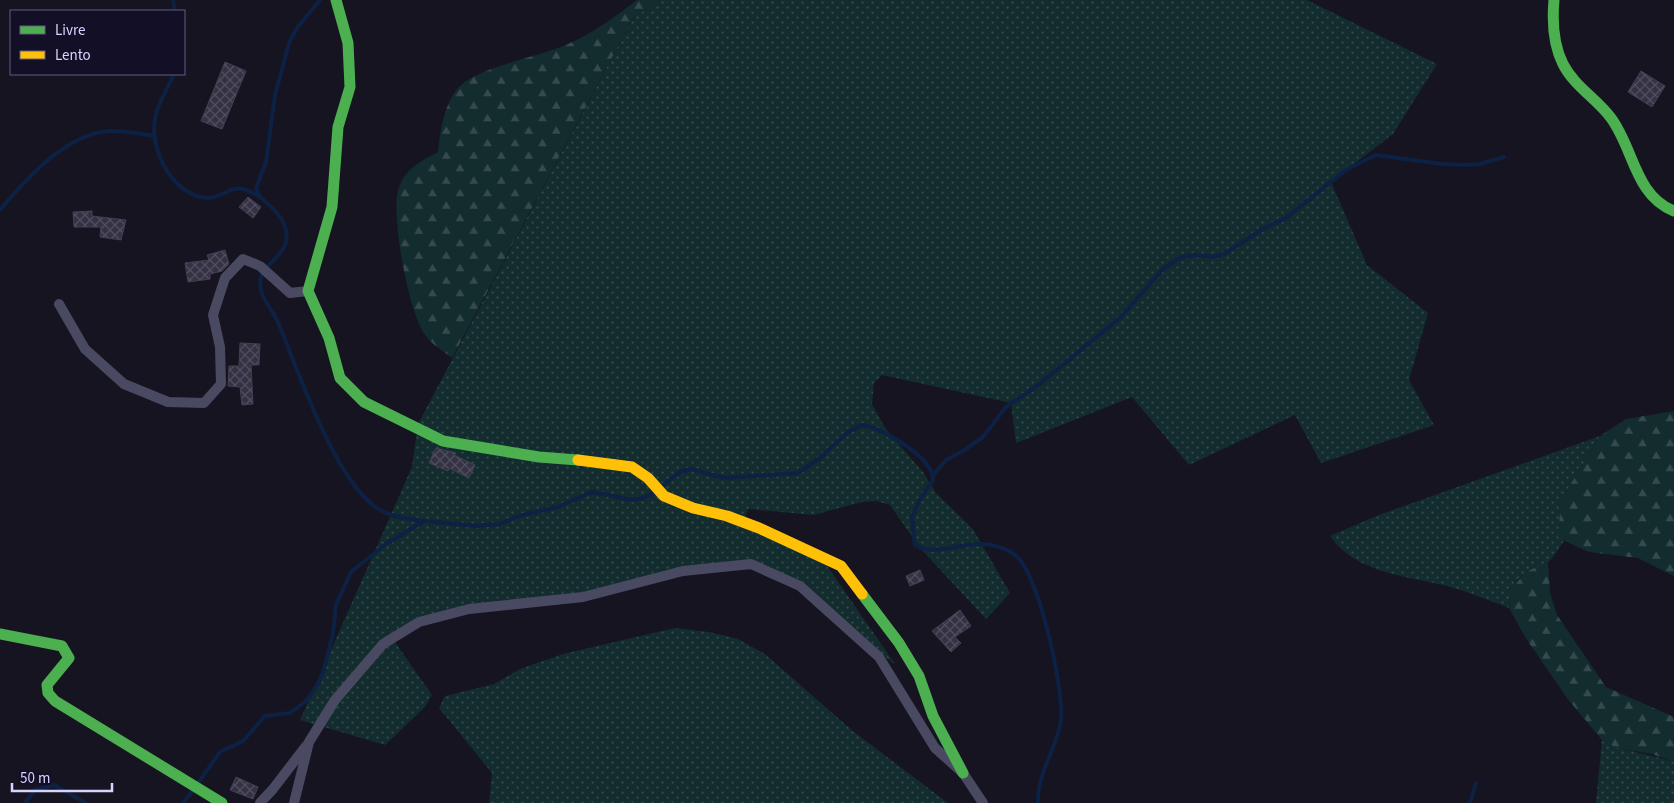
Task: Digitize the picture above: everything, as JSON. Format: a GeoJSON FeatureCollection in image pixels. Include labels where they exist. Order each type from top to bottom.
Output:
{"type":"FeatureCollection","features":[{"type":"Feature","properties":{"kind":"street"},"geometry":{"type":"LineString","coordinates":[[336,0],[348,43],[350,87],[338,127],[332,207],[308,291],[329,338],[340,378],[364,402],[443,441],[539,457],[595,461],[632,467],[652,482],[664,496],[693,508],[727,516],[759,528],[841,566],[899,643],[918,676],[933,716],[963,773],[983,803]]}},
{"type":"Feature","properties":{"kind":"street"},"geometry":{"type":"LineString","coordinates":[[1554,0],[1553,37],[1564,66],[1579,86],[1613,120],[1624,137],[1649,193],[1660,206],[1674,211]]}},
{"type":"Feature","properties":{"kind":"street"},"geometry":{"type":"LineString","coordinates":[[59,304],[85,349],[124,384],[168,402],[204,403],[221,384],[220,347],[213,316],[225,278],[243,258],[260,266],[290,293],[308,291]]}},
{"type":"Feature","properties":{"kind":"street"},"geometry":{"type":"LineString","coordinates":[[260,803],[309,742],[335,700],[383,644],[419,622],[469,609],[583,597],[683,571],[751,564],[800,586],[879,657],[935,748],[963,773]]}},
{"type":"Feature","properties":{"kind":"street"},"geometry":{"type":"LineString","coordinates":[[0,634],[62,646],[69,658],[47,685],[48,693],[55,701],[222,803]]}},
{"type":"Feature","properties":{"kind":"street"},"geometry":{"type":"LineString","coordinates":[[294,803],[309,742]]}},
{"type":"Feature","properties":{"kind":"green space"},"geometry":{"type":"Polygon","coordinates":[[[637,0],[660,0],[633,18],[452,358],[426,336],[413,308],[399,243],[396,204],[400,184],[408,172],[438,152],[446,109],[459,87],[468,80],[494,68],[576,41],[603,25],[637,0]]]}},
{"type":"Feature","properties":{"kind":"green space"},"geometry":{"type":"Polygon","coordinates":[[[660,0],[1307,0],[1437,64],[1393,134],[1331,182],[1367,265],[1428,313],[1409,380],[1434,425],[1321,463],[1295,415],[1189,465],[1132,397],[1016,443],[1011,403],[882,375],[874,383],[872,404],[885,428],[923,472],[936,493],[973,529],[1010,593],[986,619],[920,548],[890,505],[876,501],[862,502],[813,515],[748,509],[744,521],[823,560],[895,664],[847,629],[788,580],[764,571],[710,565],[593,591],[431,618],[390,635],[432,695],[425,707],[385,745],[300,720],[412,467],[418,424],[633,18],[660,0]]]}},
{"type":"Feature","properties":{"kind":"green space"},"geometry":{"type":"Polygon","coordinates":[[[1674,411],[1674,576],[1638,558],[1589,552],[1558,538],[1561,500],[1600,436],[1626,419],[1674,411]]]}},
{"type":"Feature","properties":{"kind":"green space"},"geometry":{"type":"Polygon","coordinates":[[[1600,436],[1561,500],[1564,541],[1547,563],[1524,575],[1516,582],[1509,608],[1455,588],[1399,576],[1367,565],[1353,558],[1330,536],[1379,515],[1600,436]]]}},
{"type":"Feature","properties":{"kind":"green space"},"geometry":{"type":"Polygon","coordinates":[[[1548,562],[1550,593],[1557,615],[1606,687],[1674,717],[1674,762],[1652,754],[1617,748],[1602,740],[1567,698],[1527,640],[1509,608],[1512,588],[1526,572],[1548,562]]]}},
{"type":"Feature","properties":{"kind":"green space"},"geometry":{"type":"Polygon","coordinates":[[[675,628],[709,632],[738,639],[765,654],[854,732],[948,803],[489,803],[492,773],[439,708],[445,696],[494,684],[520,669],[563,654],[675,628]]]}},
{"type":"Feature","properties":{"kind":"green space"},"geometry":{"type":"Polygon","coordinates":[[[1602,740],[1629,750],[1674,762],[1674,803],[1596,803],[1602,740]]]}},
{"type":"Feature","properties":{"kind":"building"},"geometry":{"type":"Polygon","coordinates":[[[225,62],[246,71],[222,129],[201,121],[225,62]]]}},
{"type":"Feature","properties":{"kind":"building"},"geometry":{"type":"Polygon","coordinates":[[[1641,71],[1665,86],[1652,107],[1628,92],[1641,71]]]}},
{"type":"Feature","properties":{"kind":"building"},"geometry":{"type":"Polygon","coordinates":[[[248,197],[261,207],[253,218],[239,207],[248,197]]]}},
{"type":"Feature","properties":{"kind":"building"},"geometry":{"type":"Polygon","coordinates":[[[92,211],[92,216],[126,220],[121,240],[100,237],[101,227],[74,227],[73,212],[92,211]]]}},
{"type":"Feature","properties":{"kind":"building"},"geometry":{"type":"Polygon","coordinates":[[[225,250],[229,264],[222,271],[210,274],[210,279],[188,282],[185,263],[209,260],[207,255],[225,250]]]}},
{"type":"Feature","properties":{"kind":"building"},"geometry":{"type":"Polygon","coordinates":[[[240,343],[260,344],[259,365],[251,365],[253,404],[242,405],[240,387],[228,386],[229,366],[239,366],[240,343]]]}},
{"type":"Feature","properties":{"kind":"building"},"geometry":{"type":"Polygon","coordinates":[[[436,448],[456,453],[454,455],[475,465],[469,478],[449,468],[448,471],[429,463],[436,448]]]}},
{"type":"Feature","properties":{"kind":"building"},"geometry":{"type":"Polygon","coordinates":[[[920,570],[924,580],[910,586],[906,576],[920,570]]]}},
{"type":"Feature","properties":{"kind":"building"},"geometry":{"type":"Polygon","coordinates":[[[960,610],[971,626],[955,637],[961,643],[951,652],[932,631],[960,610]]]}},
{"type":"Feature","properties":{"kind":"building"},"geometry":{"type":"Polygon","coordinates":[[[236,777],[258,787],[253,799],[230,790],[236,777]]]}},
{"type":"Feature","properties":{"kind":"waterway"},"geometry":{"type":"LineString","coordinates":[[173,0],[175,10]]}},
{"type":"Feature","properties":{"kind":"waterway"},"geometry":{"type":"LineString","coordinates":[[260,197],[256,188],[266,162],[275,95],[289,43],[297,28],[320,0]]}},
{"type":"Feature","properties":{"kind":"waterway"},"geometry":{"type":"LineString","coordinates":[[174,75],[160,102],[155,119],[154,131],[160,158],[175,181],[185,190],[196,196],[212,198],[234,189],[241,189],[263,200],[281,218],[287,235],[286,243],[262,275],[260,288],[277,320],[318,420],[344,471],[359,491],[374,506],[392,515],[424,521]]}},
{"type":"Feature","properties":{"kind":"waterway"},"geometry":{"type":"LineString","coordinates":[[0,210],[48,160],[77,140],[109,131],[155,136]]}},
{"type":"Feature","properties":{"kind":"waterway"},"geometry":{"type":"LineString","coordinates":[[933,475],[946,460],[983,437],[1006,407],[1037,386],[1121,317],[1162,270],[1179,258],[1194,255],[1213,257],[1224,254],[1263,229],[1286,218],[1346,170],[1376,155],[1442,164],[1466,165],[1480,164],[1504,157]]}},
{"type":"Feature","properties":{"kind":"waterway"},"geometry":{"type":"LineString","coordinates":[[662,486],[680,472],[691,469],[723,478],[798,473],[820,458],[848,432],[862,425],[882,432],[916,453],[931,471],[933,480],[919,501],[912,518],[915,545],[926,549],[938,550],[973,544],[986,544],[999,547],[1014,554],[1023,565],[1041,606],[1054,659],[1061,705],[1061,720],[1056,741],[1041,781],[1038,803]]}},
{"type":"Feature","properties":{"kind":"waterway"},"geometry":{"type":"LineString","coordinates":[[198,783],[220,752],[243,741],[265,716],[290,713],[306,701],[317,686],[323,672],[333,634],[336,605],[351,572],[386,544],[424,521],[476,526],[500,524],[519,516],[558,507],[592,492],[633,500],[646,497],[656,491]]}},
{"type":"Feature","properties":{"kind":"waterway"},"geometry":{"type":"LineString","coordinates":[[1470,803],[1476,783]]}},
{"type":"Feature","properties":{"kind":"waterway"},"geometry":{"type":"LineString","coordinates":[[25,803],[35,790],[54,785],[86,803]]}},
{"type":"Feature","properties":{"kind":"waterway"},"geometry":{"type":"LineString","coordinates":[[183,803],[194,789]]}},
{"type":"Feature","properties":{"kind":"traffic: fast"},"geometry":{"type":"LineString","coordinates":[[336,0],[348,43],[350,87],[338,127],[332,207],[308,291],[329,338],[340,378],[364,402],[443,441],[539,457],[578,460]]}},
{"type":"Feature","properties":{"kind":"traffic: fast"},"geometry":{"type":"LineString","coordinates":[[1554,0],[1554,33],[1557,49],[1563,64],[1579,86],[1611,118],[1619,130],[1643,183],[1651,195],[1661,204],[1674,211]]}},
{"type":"Feature","properties":{"kind":"traffic: fast"},"geometry":{"type":"LineString","coordinates":[[862,594],[899,643],[919,676],[933,716],[963,773]]}},
{"type":"Feature","properties":{"kind":"traffic: fast"},"geometry":{"type":"LineString","coordinates":[[0,634],[62,646],[69,658],[47,685],[48,693],[55,701],[222,803]]}},
{"type":"Feature","properties":{"kind":"traffic: slow"},"geometry":{"type":"LineString","coordinates":[[578,460],[632,467],[648,478],[664,496],[693,508],[727,516],[759,528],[841,566],[862,594]]}}]}
